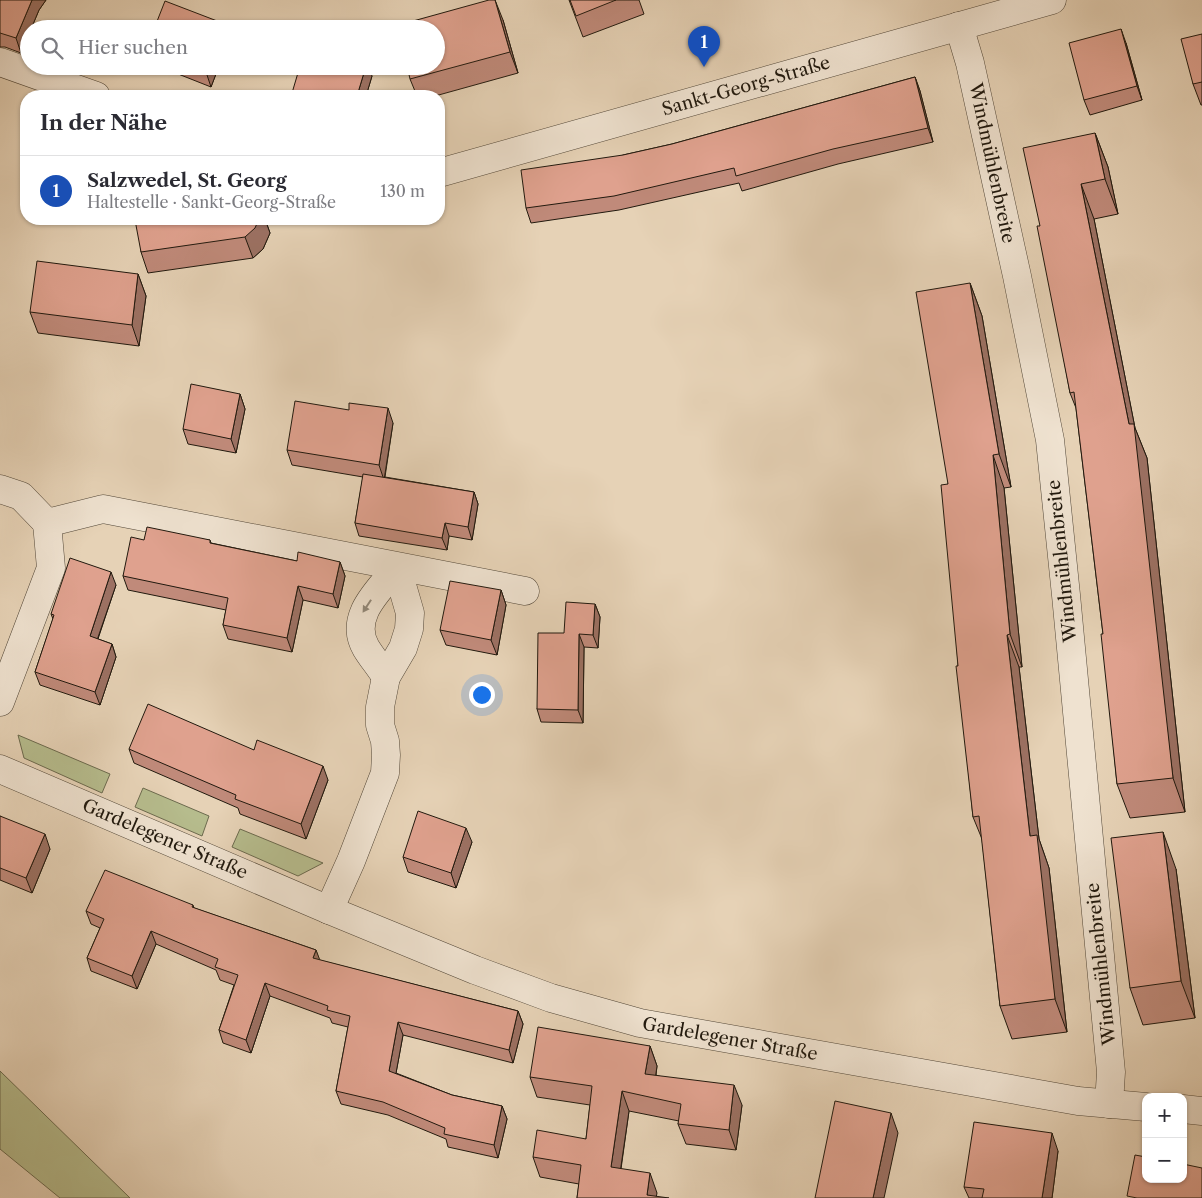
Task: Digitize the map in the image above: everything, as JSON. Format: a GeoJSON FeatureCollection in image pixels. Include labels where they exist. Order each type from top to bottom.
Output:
{"type":"FeatureCollection","features":[{"type":"Feature","properties":{"kind":"street","name":"Sankt-Georg-Straße"},"geometry":{"type":"LineString","coordinates":[[445,171],[1052,0]]}},
{"type":"Feature","properties":{"kind":"street","name":"Windmühlenbreite"},"geometry":{"type":"LineString","coordinates":[[959,26],[970,63],[987,140],[1039,380],[1050,440],[1112,1072],[1108,1104]]}},
{"type":"Feature","properties":{"kind":"street"},"geometry":{"type":"LineString","coordinates":[[0,62],[20,69]]}},
{"type":"Feature","properties":{"kind":"street"},"geometry":{"type":"LineString","coordinates":[[37,75],[79,90]]}},
{"type":"Feature","properties":{"kind":"street"},"geometry":{"type":"LineString","coordinates":[[0,488],[21,496],[47,523],[51,568],[0,702]]}},
{"type":"Feature","properties":{"kind":"street"},"geometry":{"type":"LineString","coordinates":[[47,523],[103,508],[397,568],[525,591]]}},
{"type":"Feature","properties":{"kind":"street"},"geometry":{"type":"LineString","coordinates":[[329,910],[351,861],[385,773],[385,741],[380,724],[380,716],[386,677],[404,648],[409,629],[410,612],[397,568]]}},
{"type":"Feature","properties":{"kind":"street"},"geometry":{"type":"LineString","coordinates":[[386,677],[379,664],[365,648],[359,630],[362,614],[375,594],[397,568]]}},
{"type":"Feature","properties":{"kind":"street","name":"Gardelegener Straße"},"geometry":{"type":"LineString","coordinates":[[0,769],[329,910],[475,970],[551,998],[640,1023],[994,1086],[1108,1104],[1142,1107]]}},
{"type":"Feature","properties":{"kind":"street"},"geometry":{"type":"LineString","coordinates":[[1187,1109],[1202,1111]]}},
{"type":"Feature","properties":{"kind":"green space"},"geometry":{"type":"Polygon","coordinates":[[[18,735],[110,774],[102,793],[24,758],[18,735]]]}},
{"type":"Feature","properties":{"kind":"green space"},"geometry":{"type":"Polygon","coordinates":[[[143,788],[209,816],[202,836],[135,807],[143,788]]]}},
{"type":"Feature","properties":{"kind":"green space"},"geometry":{"type":"Polygon","coordinates":[[[240,829],[323,863],[298,876],[232,847],[240,829]]]}},
{"type":"Feature","properties":{"kind":"green space"},"geometry":{"type":"Polygon","coordinates":[[[0,1071],[130,1198],[60,1198],[0,1149],[0,1071]]]}},
{"type":"Feature","properties":{"kind":"building"},"geometry":{"type":"Polygon","coordinates":[[[0,0],[32,0],[24,20],[20,20],[20,28],[16,38],[0,33],[0,0]]]}},
{"type":"Feature","properties":{"kind":"building"},"geometry":{"type":"Polygon","coordinates":[[[495,0],[510,52],[445,70],[445,20],[417,20],[495,0]]]}},
{"type":"Feature","properties":{"kind":"building"},"geometry":{"type":"Polygon","coordinates":[[[570,0],[616,0],[576,16],[570,0]]]}},
{"type":"Feature","properties":{"kind":"building"},"geometry":{"type":"Polygon","coordinates":[[[165,1],[215,20],[158,20],[165,1]]]}},
{"type":"Feature","properties":{"kind":"building"},"geometry":{"type":"Polygon","coordinates":[[[1121,29],[1137,86],[1084,100],[1069,43],[1121,29]]]}},
{"type":"Feature","properties":{"kind":"building"},"geometry":{"type":"Polygon","coordinates":[[[1202,34],[1202,82],[1193,84],[1181,39],[1202,34]]]}},
{"type":"Feature","properties":{"kind":"building"},"geometry":{"type":"Polygon","coordinates":[[[297,75],[363,75],[359,90],[293,90],[297,75]]]}},
{"type":"Feature","properties":{"kind":"building"},"geometry":{"type":"Polygon","coordinates":[[[409,75],[425,75],[410,79],[409,75]]]}},
{"type":"Feature","properties":{"kind":"building"},"geometry":{"type":"Polygon","coordinates":[[[915,77],[928,128],[833,149],[736,176],[734,168],[614,196],[526,208],[521,170],[623,155],[672,144],[915,77]]]}},
{"type":"Feature","properties":{"kind":"building"},"geometry":{"type":"Polygon","coordinates":[[[1095,133],[1105,179],[1081,184],[1129,424],[1134,424],[1173,778],[1117,784],[1101,634],[1103,634],[1074,392],[1070,393],[1037,226],[1040,226],[1023,148],[1095,133]]]}},
{"type":"Feature","properties":{"kind":"building"},"geometry":{"type":"Polygon","coordinates":[[[136,225],[256,225],[245,237],[141,252],[136,225]]]}},
{"type":"Feature","properties":{"kind":"building"},"geometry":{"type":"Polygon","coordinates":[[[37,261],[138,274],[132,325],[30,312],[37,261]]]}},
{"type":"Feature","properties":{"kind":"building"},"geometry":{"type":"Polygon","coordinates":[[[970,283],[999,454],[993,455],[1010,634],[1007,635],[1030,836],[1037,835],[1055,999],[1000,1006],[979,816],[973,817],[956,666],[958,666],[941,485],[948,484],[916,292],[970,283]]]}},
{"type":"Feature","properties":{"kind":"building"},"geometry":{"type":"Polygon","coordinates":[[[191,384],[240,394],[231,439],[183,429],[191,384]]]}},
{"type":"Feature","properties":{"kind":"building"},"geometry":{"type":"Polygon","coordinates":[[[295,401],[349,410],[349,403],[388,408],[379,465],[287,450],[295,401]]]}},
{"type":"Feature","properties":{"kind":"building"},"geometry":{"type":"Polygon","coordinates":[[[363,474],[474,492],[468,527],[445,523],[442,538],[355,523],[363,474]]]}},
{"type":"Feature","properties":{"kind":"building"},"geometry":{"type":"Polygon","coordinates":[[[147,527],[210,540],[210,543],[297,561],[298,552],[340,562],[333,594],[298,586],[287,638],[223,625],[228,598],[123,576],[131,537],[144,540],[147,527]]]}},
{"type":"Feature","properties":{"kind":"building"},"geometry":{"type":"Polygon","coordinates":[[[70,558],[111,572],[90,636],[112,644],[95,692],[35,672],[54,615],[51,614],[70,558]]]}},
{"type":"Feature","properties":{"kind":"building"},"geometry":{"type":"Polygon","coordinates":[[[450,581],[501,590],[491,640],[440,630],[450,581]]]}},
{"type":"Feature","properties":{"kind":"building"},"geometry":{"type":"Polygon","coordinates":[[[566,602],[595,604],[593,635],[579,634],[578,710],[537,709],[538,633],[564,633],[566,602]]]}},
{"type":"Feature","properties":{"kind":"building"},"geometry":{"type":"Polygon","coordinates":[[[148,704],[254,750],[257,740],[323,766],[301,824],[235,799],[236,795],[129,749],[148,704]]]}},
{"type":"Feature","properties":{"kind":"building"},"geometry":{"type":"Polygon","coordinates":[[[418,811],[466,828],[451,873],[403,857],[418,811]]]}},
{"type":"Feature","properties":{"kind":"building"},"geometry":{"type":"Polygon","coordinates":[[[0,816],[45,834],[26,878],[0,868],[0,816]]]}},
{"type":"Feature","properties":{"kind":"building"},"geometry":{"type":"Polygon","coordinates":[[[1163,832],[1181,981],[1130,988],[1111,838],[1163,832]]]}},
{"type":"Feature","properties":{"kind":"building"},"geometry":{"type":"Polygon","coordinates":[[[105,870],[193,905],[192,907],[316,950],[313,958],[518,1011],[509,1050],[398,1022],[389,1071],[452,1095],[502,1106],[494,1145],[444,1134],[445,1128],[383,1102],[336,1091],[350,1016],[327,1010],[328,1006],[265,983],[246,1040],[219,1030],[238,975],[215,967],[218,959],[151,931],[132,976],[87,958],[104,919],[86,911],[105,870]]]}},
{"type":"Feature","properties":{"kind":"building"},"geometry":{"type":"Polygon","coordinates":[[[538,1027],[650,1046],[645,1074],[734,1085],[729,1130],[678,1124],[681,1104],[622,1091],[611,1167],[650,1173],[647,1195],[669,1198],[577,1198],[581,1165],[533,1157],[537,1130],[586,1139],[592,1086],[530,1077],[538,1027]]]}},
{"type":"Feature","properties":{"kind":"building"},"geometry":{"type":"Polygon","coordinates":[[[835,1101],[891,1113],[873,1198],[815,1198],[835,1101]]]}},
{"type":"Feature","properties":{"kind":"building"},"geometry":{"type":"Polygon","coordinates":[[[974,1122],[1052,1133],[1042,1198],[982,1198],[984,1189],[964,1187],[974,1122]]]}},
{"type":"Feature","properties":{"kind":"building"},"geometry":{"type":"Polygon","coordinates":[[[1135,1155],[1142,1156],[1142,1183],[1187,1183],[1187,1165],[1202,1168],[1202,1198],[1137,1198],[1127,1196],[1135,1155]]]}},
{"type":"Feature","properties":{"kind":"place","name":"Salzwedel, St. Georg"},"geometry":{"type":"Point","coordinates":[704,67]}}]}
